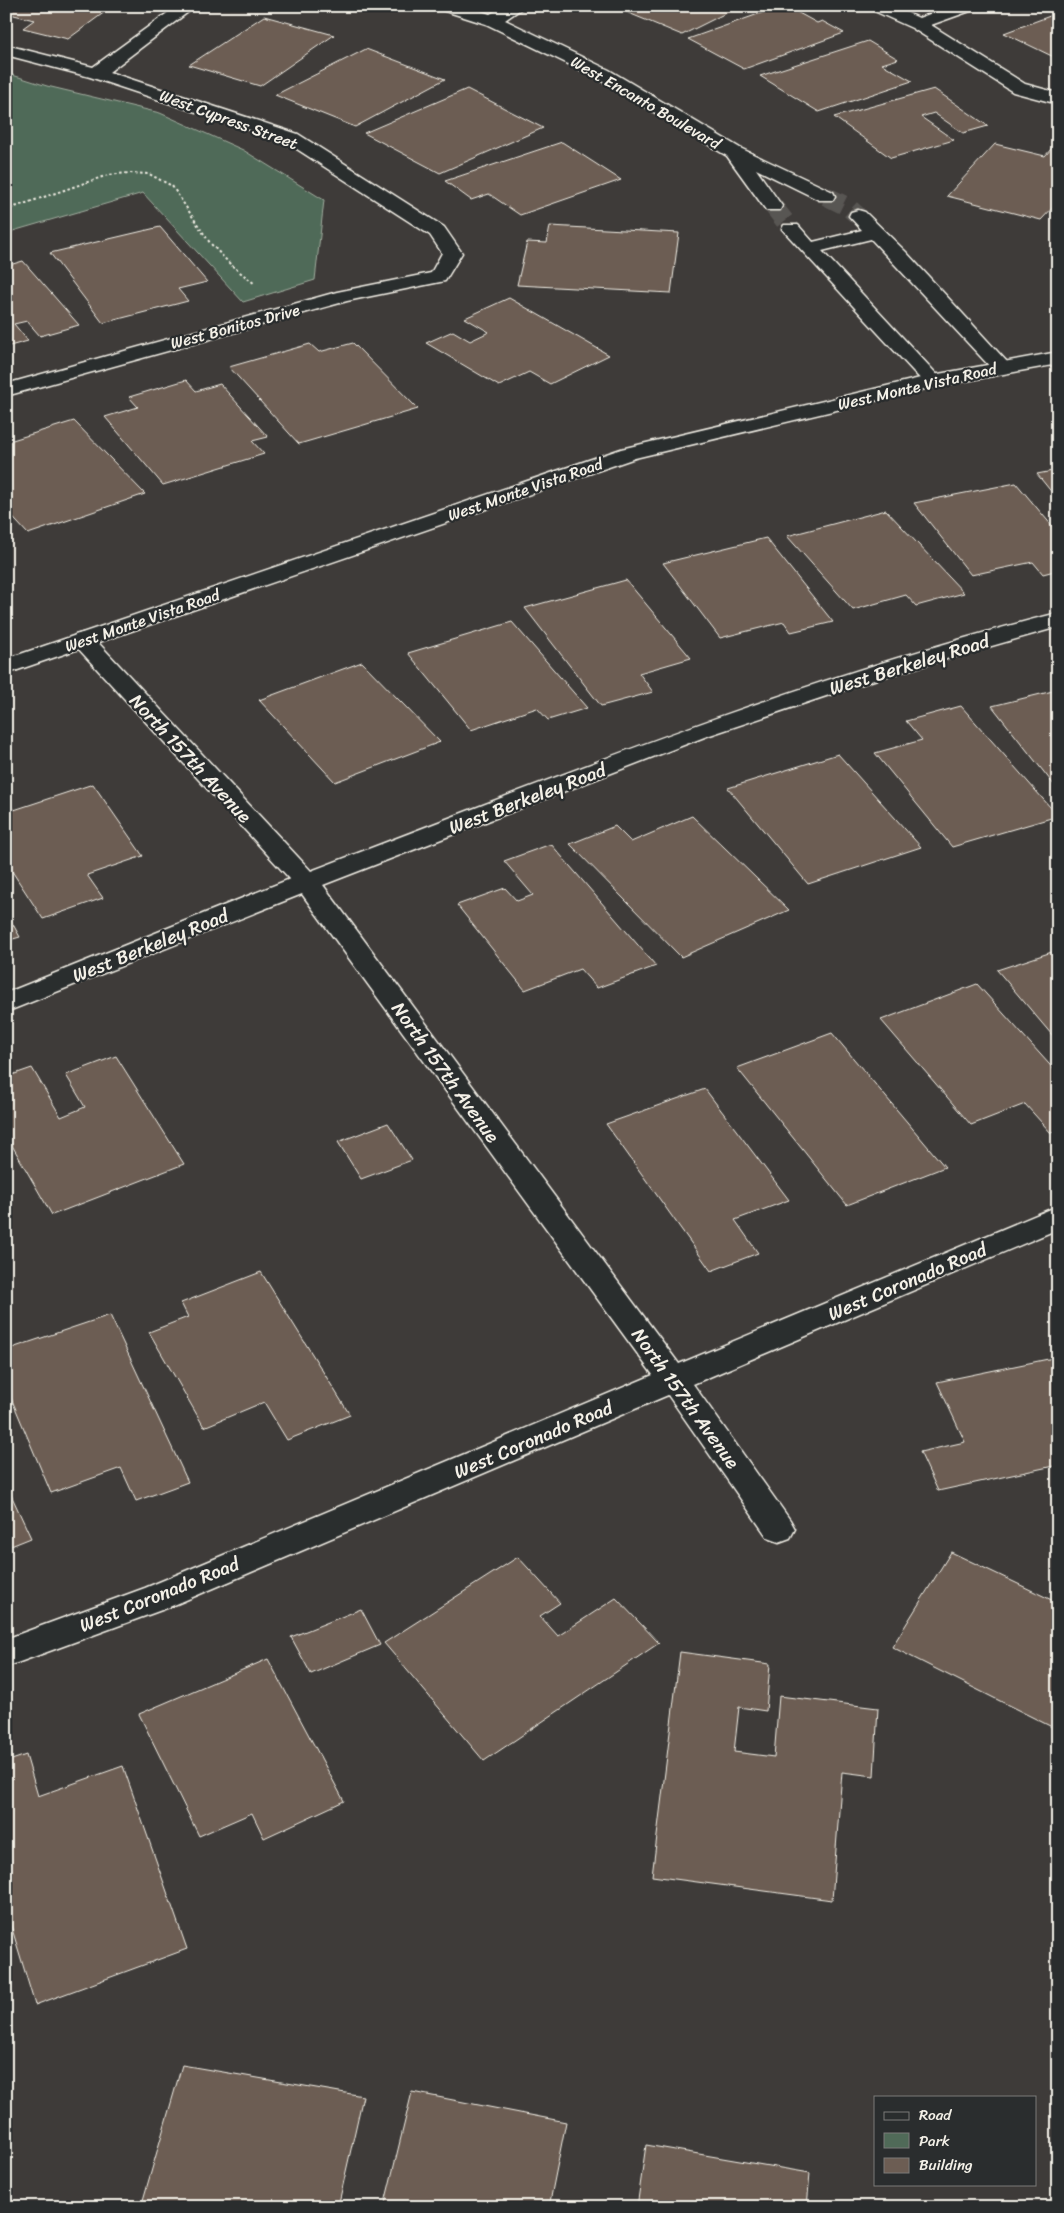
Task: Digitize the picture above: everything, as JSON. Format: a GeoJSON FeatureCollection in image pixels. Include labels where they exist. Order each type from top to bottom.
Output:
{"type":"FeatureCollection","features":[{"type":"Feature","properties":{"kind":"street"},"geometry":{"type":"LineString","coordinates":[[96,73],[188,6]]}},
{"type":"Feature","properties":{"kind":"street","name":"West Encanto Boulevard"},"geometry":{"type":"LineString","coordinates":[[448,6],[492,20],[603,74],[734,152],[826,196]]}},
{"type":"Feature","properties":{"kind":"street"},"geometry":{"type":"LineString","coordinates":[[492,20],[517,6]]}},
{"type":"Feature","properties":{"kind":"street"},"geometry":{"type":"LineString","coordinates":[[878,6],[918,24],[1019,88],[1058,99]]}},
{"type":"Feature","properties":{"kind":"street"},"geometry":{"type":"LineString","coordinates":[[918,24],[967,6]]}},
{"type":"Feature","properties":{"kind":"street","name":"West Cypress Street"},"geometry":{"type":"LineString","coordinates":[[6,50],[96,73],[292,138],[437,231],[452,253]]}},
{"type":"Feature","properties":{"kind":"street","name":"West Encanto Boulevard"},"geometry":{"type":"LineString","coordinates":[[734,152],[773,206]]}},
{"type":"Feature","properties":{"kind":"street"},"geometry":{"type":"LineString","coordinates":[[858,216],[1001,367]]}},
{"type":"Feature","properties":{"kind":"street"},"geometry":{"type":"LineString","coordinates":[[791,228],[933,381]]}},
{"type":"Feature","properties":{"kind":"street"},"geometry":{"type":"LineString","coordinates":[[810,248],[874,233]]}},
{"type":"Feature","properties":{"kind":"street","name":"West Bonitos Drive"},"geometry":{"type":"LineString","coordinates":[[6,390],[344,296],[438,277],[452,253]]}},
{"type":"Feature","properties":{"kind":"street","name":"West Monte Vista Road"},"geometry":{"type":"LineString","coordinates":[[6,667],[628,454],[933,381],[1058,358]]}},
{"type":"Feature","properties":{"kind":"street","name":"West Berkeley Road"},"geometry":{"type":"LineString","coordinates":[[6,1003],[307,882],[699,731],[872,672],[1058,620]]}},
{"type":"Feature","properties":{"kind":"street","name":"North 157th Avenue"},"geometry":{"type":"LineString","coordinates":[[83,640],[307,882],[674,1380],[779,1529]]}},
{"type":"Feature","properties":{"kind":"street","name":"West Coronado Road"},"geometry":{"type":"LineString","coordinates":[[6,1653],[156,1598],[1058,1217]]}},
{"type":"Feature","properties":{"kind":"path"},"geometry":{"type":"LineString","coordinates":[[6,210],[104,176],[123,173],[153,176],[166,181],[176,191],[209,242],[228,263],[274,296],[287,311]]}},
{"type":"Feature","properties":{"kind":"green space"},"geometry":{"type":"Polygon","coordinates":[[[6,73],[47,86],[160,113],[243,150],[324,200],[315,280],[243,302],[143,193],[6,233],[6,73]]]}},
{"type":"Feature","properties":{"kind":"building"},"geometry":{"type":"Polygon","coordinates":[[[6,6],[113,6],[68,39],[23,28],[34,20],[6,13],[6,6]]]}},
{"type":"Feature","properties":{"kind":"building"},"geometry":{"type":"Polygon","coordinates":[[[740,6],[682,35],[614,7],[740,6]]]}},
{"type":"Feature","properties":{"kind":"building"},"geometry":{"type":"Polygon","coordinates":[[[781,6],[786,6],[817,23],[822,21],[844,33],[744,69],[688,39],[781,6]]]}},
{"type":"Feature","properties":{"kind":"building"},"geometry":{"type":"Polygon","coordinates":[[[1058,13],[1058,59],[1004,33],[1058,13]]]}},
{"type":"Feature","properties":{"kind":"building"},"geometry":{"type":"Polygon","coordinates":[[[264,16],[334,35],[260,86],[189,65],[264,16]]]}},
{"type":"Feature","properties":{"kind":"building"},"geometry":{"type":"Polygon","coordinates":[[[868,41],[898,59],[882,64],[912,81],[819,112],[760,76],[868,41]]]}},
{"type":"Feature","properties":{"kind":"building"},"geometry":{"type":"Polygon","coordinates":[[[366,49],[445,79],[355,127],[275,95],[366,49]]]}},
{"type":"Feature","properties":{"kind":"building"},"geometry":{"type":"Polygon","coordinates":[[[467,89],[543,128],[440,173],[364,133],[467,89]]]}},
{"type":"Feature","properties":{"kind":"building"},"geometry":{"type":"Polygon","coordinates":[[[934,89],[988,126],[963,133],[934,113],[921,117],[954,140],[891,158],[834,117],[934,89]]]}},
{"type":"Feature","properties":{"kind":"building"},"geometry":{"type":"Polygon","coordinates":[[[562,142],[621,180],[520,215],[489,194],[471,200],[445,181],[562,142]]]}},
{"type":"Feature","properties":{"kind":"building"},"geometry":{"type":"Polygon","coordinates":[[[995,144],[1045,156],[1052,148],[1058,150],[1058,202],[1041,220],[947,196],[995,144]]]}},
{"type":"Feature","properties":{"kind":"building"},"geometry":{"type":"Polygon","coordinates":[[[550,226],[679,233],[671,293],[517,285],[527,242],[547,243],[550,226]]]}},
{"type":"Feature","properties":{"kind":"building"},"geometry":{"type":"Polygon","coordinates":[[[160,227],[207,282],[178,289],[188,301],[103,323],[50,253],[160,227]]]}},
{"type":"Feature","properties":{"kind":"building"},"geometry":{"type":"Polygon","coordinates":[[[23,261],[79,325],[40,336],[27,321],[14,324],[28,341],[6,347],[6,266],[23,261]]]}},
{"type":"Feature","properties":{"kind":"building"},"geometry":{"type":"Polygon","coordinates":[[[509,298],[609,355],[550,384],[529,372],[499,386],[426,343],[453,331],[470,341],[489,332],[465,318],[509,298]]]}},
{"type":"Feature","properties":{"kind":"building"},"geometry":{"type":"Polygon","coordinates":[[[353,343],[418,409],[299,444],[229,367],[310,344],[319,352],[353,343]]]}},
{"type":"Feature","properties":{"kind":"building"},"geometry":{"type":"Polygon","coordinates":[[[186,380],[196,391],[220,384],[268,437],[252,441],[264,454],[163,485],[105,417],[138,407],[129,397],[186,380]]]}},
{"type":"Feature","properties":{"kind":"building"},"geometry":{"type":"Polygon","coordinates":[[[74,421],[145,494],[28,534],[6,510],[6,442],[74,421]]]}},
{"type":"Feature","properties":{"kind":"building"},"geometry":{"type":"Polygon","coordinates":[[[1058,470],[1058,500],[1037,474],[1058,470]]]}},
{"type":"Feature","properties":{"kind":"building"},"geometry":{"type":"Polygon","coordinates":[[[1016,483],[1058,533],[1058,570],[1043,574],[1033,562],[971,575],[914,503],[1016,483]]]}},
{"type":"Feature","properties":{"kind":"building"},"geometry":{"type":"Polygon","coordinates":[[[886,510],[964,593],[916,606],[906,595],[853,610],[787,536],[886,510]]]}},
{"type":"Feature","properties":{"kind":"building"},"geometry":{"type":"Polygon","coordinates":[[[766,538],[833,622],[791,632],[784,622],[720,638],[663,563],[766,538]]]}},
{"type":"Feature","properties":{"kind":"building"},"geometry":{"type":"Polygon","coordinates":[[[626,580],[691,658],[639,673],[653,692],[601,706],[525,608],[626,580]]]}},
{"type":"Feature","properties":{"kind":"building"},"geometry":{"type":"Polygon","coordinates":[[[512,622],[587,708],[548,720],[537,708],[471,730],[408,653],[512,622]]]}},
{"type":"Feature","properties":{"kind":"building"},"geometry":{"type":"Polygon","coordinates":[[[362,662],[440,742],[335,782],[259,700],[362,662]]]}},
{"type":"Feature","properties":{"kind":"building"},"geometry":{"type":"Polygon","coordinates":[[[1058,691],[1058,790],[992,706],[1058,691]]]}},
{"type":"Feature","properties":{"kind":"building"},"geometry":{"type":"Polygon","coordinates":[[[961,706],[1058,816],[952,847],[875,753],[922,740],[906,721],[961,706]]]}},
{"type":"Feature","properties":{"kind":"building"},"geometry":{"type":"Polygon","coordinates":[[[838,754],[921,847],[808,884],[728,788],[838,754]]]}},
{"type":"Feature","properties":{"kind":"building"},"geometry":{"type":"Polygon","coordinates":[[[93,784],[143,856],[87,875],[103,898],[43,919],[6,862],[6,799],[14,810],[93,784]]]}},
{"type":"Feature","properties":{"kind":"building"},"geometry":{"type":"Polygon","coordinates":[[[692,816],[789,910],[681,957],[570,844],[615,826],[631,842],[692,816]]]}},
{"type":"Feature","properties":{"kind":"building"},"geometry":{"type":"Polygon","coordinates":[[[551,844],[656,966],[597,988],[580,969],[525,990],[457,905],[505,888],[517,901],[533,895],[504,861],[551,844]]]}},
{"type":"Feature","properties":{"kind":"building"},"geometry":{"type":"Polygon","coordinates":[[[6,912],[20,937],[6,941],[6,912]]]}},
{"type":"Feature","properties":{"kind":"building"},"geometry":{"type":"Polygon","coordinates":[[[1058,950],[1058,1042],[997,970],[1058,950]]]}},
{"type":"Feature","properties":{"kind":"building"},"geometry":{"type":"Polygon","coordinates":[[[977,984],[1058,1074],[1058,1130],[1051,1133],[1025,1104],[971,1125],[881,1020],[977,984]]]}},
{"type":"Feature","properties":{"kind":"building"},"geometry":{"type":"Polygon","coordinates":[[[832,1033],[945,1167],[847,1205],[737,1068],[832,1033]]]}},
{"type":"Feature","properties":{"kind":"building"},"geometry":{"type":"Polygon","coordinates":[[[116,1056],[184,1164],[52,1215],[6,1135],[6,1077],[32,1068],[61,1117],[85,1107],[66,1075],[116,1056]]]}},
{"type":"Feature","properties":{"kind":"building"},"geometry":{"type":"Polygon","coordinates":[[[705,1089],[789,1200],[735,1220],[758,1253],[711,1271],[606,1124],[705,1089]]]}},
{"type":"Feature","properties":{"kind":"building"},"geometry":{"type":"Polygon","coordinates":[[[388,1123],[412,1160],[361,1179],[338,1142],[388,1123]]]}},
{"type":"Feature","properties":{"kind":"building"},"geometry":{"type":"Polygon","coordinates":[[[261,1272],[350,1415],[287,1440],[264,1402],[204,1427],[149,1332],[188,1317],[181,1303],[261,1272]]]}},
{"type":"Feature","properties":{"kind":"building"},"geometry":{"type":"Polygon","coordinates":[[[110,1315],[188,1482],[136,1501],[121,1468],[51,1493],[6,1386],[6,1350],[110,1315]]]}},
{"type":"Feature","properties":{"kind":"building"},"geometry":{"type":"Polygon","coordinates":[[[1058,1357],[1058,1465],[938,1491],[920,1452],[965,1442],[937,1382],[1058,1357]]]}},
{"type":"Feature","properties":{"kind":"building"},"geometry":{"type":"Polygon","coordinates":[[[6,1484],[31,1538],[6,1548],[6,1484]]]}},
{"type":"Feature","properties":{"kind":"building"},"geometry":{"type":"Polygon","coordinates":[[[951,1552],[1058,1603],[1058,1730],[892,1647],[951,1552]]]}},
{"type":"Feature","properties":{"kind":"building"},"geometry":{"type":"Polygon","coordinates":[[[518,1557],[560,1603],[540,1616],[558,1636],[616,1598],[659,1643],[484,1761],[384,1643],[518,1557]]]}},
{"type":"Feature","properties":{"kind":"building"},"geometry":{"type":"Polygon","coordinates":[[[361,1609],[380,1645],[311,1674],[291,1637],[361,1609]]]}},
{"type":"Feature","properties":{"kind":"building"},"geometry":{"type":"Polygon","coordinates":[[[680,1652],[770,1664],[766,1711],[739,1707],[734,1752],[774,1757],[779,1696],[878,1708],[874,1776],[842,1772],[832,1900],[652,1876],[680,1652]]]}},
{"type":"Feature","properties":{"kind":"building"},"geometry":{"type":"Polygon","coordinates":[[[268,1659],[344,1801],[264,1838],[252,1813],[199,1836],[139,1714],[268,1659]]]}},
{"type":"Feature","properties":{"kind":"building"},"geometry":{"type":"Polygon","coordinates":[[[26,1755],[38,1796],[123,1766],[187,1949],[35,2005],[6,1909],[6,1762],[26,1755]]]}},
{"type":"Feature","properties":{"kind":"building"},"geometry":{"type":"Polygon","coordinates":[[[182,2065],[363,2096],[338,2207],[141,2207],[182,2065]]]}},
{"type":"Feature","properties":{"kind":"building"},"geometry":{"type":"Polygon","coordinates":[[[412,2092],[566,2122],[549,2207],[384,2207],[412,2092]]]}},
{"type":"Feature","properties":{"kind":"building"},"geometry":{"type":"Polygon","coordinates":[[[646,2145],[810,2173],[807,2207],[637,2207],[646,2145]]]}},
{"type":"Feature","properties":{"kind":"tunnel"},"geometry":{"type":"LineString","coordinates":[[826,196],[848,207],[858,216]]}},
{"type":"Feature","properties":{"kind":"tunnel"},"geometry":{"type":"LineString","coordinates":[[773,206],[791,229]]}}]}
